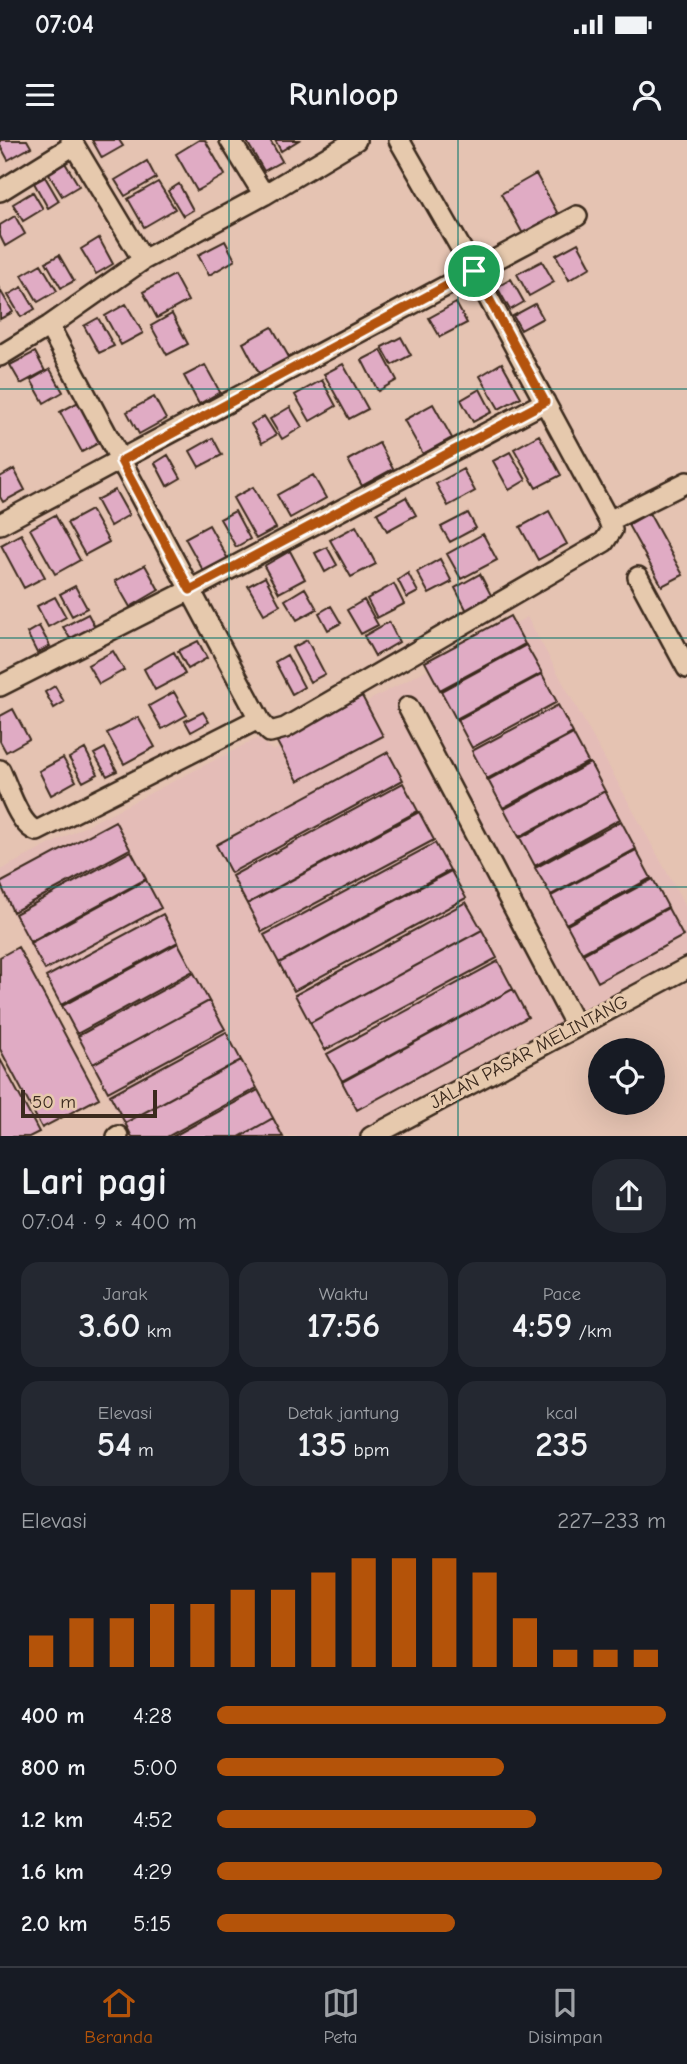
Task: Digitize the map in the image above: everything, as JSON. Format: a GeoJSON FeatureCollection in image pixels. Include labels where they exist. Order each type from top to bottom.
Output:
{"type":"FeatureCollection","features":[{"type":"Feature","properties":{"kind":"street"},"geometry":{"type":"LineString","coordinates":[[230,140],[264,195]]}},
{"type":"Feature","properties":{"kind":"street"},"geometry":{"type":"LineString","coordinates":[[0,356],[49,326],[143,260],[264,195],[356,140]]}},
{"type":"Feature","properties":{"kind":"street"},"geometry":{"type":"LineString","coordinates":[[49,326],[258,719],[270,732],[285,728],[604,542],[611,534],[609,521],[545,402],[399,140]]}},
{"type":"Feature","properties":{"kind":"street"},"geometry":{"type":"LineString","coordinates":[[0,191],[72,142],[143,260]]}},
{"type":"Feature","properties":{"kind":"street"},"geometry":{"type":"LineString","coordinates":[[0,524],[577,216]]}},
{"type":"Feature","properties":{"kind":"street"},"geometry":{"type":"LineString","coordinates":[[0,685],[190,590],[545,402]]}},
{"type":"Feature","properties":{"kind":"street"},"geometry":{"type":"LineString","coordinates":[[609,521],[687,482]]}},
{"type":"Feature","properties":{"kind":"street"},"geometry":{"type":"LineString","coordinates":[[638,577],[687,668]]}},
{"type":"Feature","properties":{"kind":"street"},"geometry":{"type":"LineString","coordinates":[[408,707],[576,1026]]}},
{"type":"Feature","properties":{"kind":"street"},"geometry":{"type":"LineString","coordinates":[[0,770],[23,821],[30,829],[37,831],[258,719]]}},
{"type":"Feature","properties":{"kind":"street","name":"JALAN PASAR MELINTANG"},"geometry":{"type":"LineString","coordinates":[[371,1136],[687,968]]}},
{"type":"Feature","properties":{"kind":"shaded area"},"geometry":{"type":"Polygon","coordinates":[[[527,617],[687,909],[687,962],[360,1136],[129,1136],[0,890],[0,870],[258,738],[273,751],[527,617]]]}},
{"type":"Feature","properties":{"kind":"building"},"geometry":{"type":"Polygon","coordinates":[[[0,140],[27,140],[31,147],[8,160],[0,140]]]}},
{"type":"Feature","properties":{"kind":"building"},"geometry":{"type":"Polygon","coordinates":[[[92,140],[119,140],[123,146],[102,158],[92,140]]]}},
{"type":"Feature","properties":{"kind":"building"},"geometry":{"type":"Polygon","coordinates":[[[199,140],[205,140],[225,175],[197,191],[176,154],[199,140]]]}},
{"type":"Feature","properties":{"kind":"building"},"geometry":{"type":"Polygon","coordinates":[[[246,140],[270,140],[282,161],[264,171],[246,140]]]}},
{"type":"Feature","properties":{"kind":"building"},"geometry":{"type":"Polygon","coordinates":[[[275,140],[299,140],[281,151],[275,140]]]}},
{"type":"Feature","properties":{"kind":"building"},"geometry":{"type":"Polygon","coordinates":[[[147,161],[156,178],[125,196],[115,180],[147,161]]]}},
{"type":"Feature","properties":{"kind":"building"},"geometry":{"type":"Polygon","coordinates":[[[65,163],[79,186],[62,196],[48,173],[65,163]]]}},
{"type":"Feature","properties":{"kind":"building"},"geometry":{"type":"Polygon","coordinates":[[[536,174],[558,214],[523,234],[501,194],[536,174]]]}},
{"type":"Feature","properties":{"kind":"building"},"geometry":{"type":"Polygon","coordinates":[[[45,177],[59,201],[48,208],[34,183],[45,177]]]}},
{"type":"Feature","properties":{"kind":"building"},"geometry":{"type":"Polygon","coordinates":[[[158,182],[175,209],[144,227],[128,199],[158,182]]]}},
{"type":"Feature","properties":{"kind":"building"},"geometry":{"type":"Polygon","coordinates":[[[179,184],[193,210],[183,216],[168,191],[179,184]]]}},
{"type":"Feature","properties":{"kind":"building"},"geometry":{"type":"Polygon","coordinates":[[[33,192],[43,209],[23,221],[13,204],[33,192]]]}},
{"type":"Feature","properties":{"kind":"building"},"geometry":{"type":"Polygon","coordinates":[[[15,216],[25,234],[5,246],[0,236],[0,225],[15,216]]]}},
{"type":"Feature","properties":{"kind":"building"},"geometry":{"type":"Polygon","coordinates":[[[99,238],[113,264],[96,274],[81,249],[99,238]]]}},
{"type":"Feature","properties":{"kind":"building"},"geometry":{"type":"Polygon","coordinates":[[[225,241],[235,260],[209,275],[198,255],[225,241]]]}},
{"type":"Feature","properties":{"kind":"building"},"geometry":{"type":"Polygon","coordinates":[[[578,243],[591,267],[569,280],[556,255],[578,243]]]}},
{"type":"Feature","properties":{"kind":"building"},"geometry":{"type":"Polygon","coordinates":[[[59,255],[74,281],[61,288],[46,262],[59,255]]]}},
{"type":"Feature","properties":{"kind":"building"},"geometry":{"type":"Polygon","coordinates":[[[542,261],[554,282],[529,296],[517,274],[542,261]]]}},
{"type":"Feature","properties":{"kind":"building"},"geometry":{"type":"Polygon","coordinates":[[[41,264],[57,291],[38,302],[22,275],[41,264]]]}},
{"type":"Feature","properties":{"kind":"building"},"geometry":{"type":"Polygon","coordinates":[[[174,275],[188,301],[157,318],[143,292],[174,275]]]}},
{"type":"Feature","properties":{"kind":"building"},"geometry":{"type":"Polygon","coordinates":[[[511,279],[524,302],[510,310],[497,287],[511,279]]]}},
{"type":"Feature","properties":{"kind":"building"},"geometry":{"type":"Polygon","coordinates":[[[22,287],[35,309],[21,317],[8,295],[22,287]]]}},
{"type":"Feature","properties":{"kind":"building"},"geometry":{"type":"Polygon","coordinates":[[[0,290],[13,312],[0,319],[0,290]]]}},
{"type":"Feature","properties":{"kind":"building"},"geometry":{"type":"Polygon","coordinates":[[[456,303],[467,323],[440,337],[429,318],[456,303]]]}},
{"type":"Feature","properties":{"kind":"building"},"geometry":{"type":"Polygon","coordinates":[[[126,304],[143,333],[121,345],[105,316],[126,304]]]}},
{"type":"Feature","properties":{"kind":"building"},"geometry":{"type":"Polygon","coordinates":[[[535,304],[543,318],[521,330],[513,316],[535,304]]]}},
{"type":"Feature","properties":{"kind":"building"},"geometry":{"type":"Polygon","coordinates":[[[172,314],[188,344],[167,355],[151,326],[172,314]]]}},
{"type":"Feature","properties":{"kind":"building"},"geometry":{"type":"Polygon","coordinates":[[[98,318],[114,346],[99,353],[84,326],[98,318]]]}},
{"type":"Feature","properties":{"kind":"building"},"geometry":{"type":"Polygon","coordinates":[[[272,327],[290,359],[260,375],[243,343],[272,327]]]}},
{"type":"Feature","properties":{"kind":"building"},"geometry":{"type":"Polygon","coordinates":[[[401,337],[411,355],[392,365],[382,347],[401,337]]]}},
{"type":"Feature","properties":{"kind":"building"},"geometry":{"type":"Polygon","coordinates":[[[381,350],[397,380],[378,391],[362,360],[381,350]]]}},
{"type":"Feature","properties":{"kind":"building"},"geometry":{"type":"Polygon","coordinates":[[[35,352],[45,371],[21,384],[10,365],[35,352]]]}},
{"type":"Feature","properties":{"kind":"building"},"geometry":{"type":"Polygon","coordinates":[[[502,363],[521,397],[499,409],[480,376],[502,363]]]}},
{"type":"Feature","properties":{"kind":"building"},"geometry":{"type":"Polygon","coordinates":[[[343,364],[368,409],[349,419],[324,374],[343,364]]]}},
{"type":"Feature","properties":{"kind":"building"},"geometry":{"type":"Polygon","coordinates":[[[205,365],[220,392],[199,404],[184,376],[205,365]]]}},
{"type":"Feature","properties":{"kind":"building"},"geometry":{"type":"Polygon","coordinates":[[[50,369],[63,392],[44,403],[31,380],[50,369]]]}},
{"type":"Feature","properties":{"kind":"building"},"geometry":{"type":"Polygon","coordinates":[[[322,380],[336,406],[310,421],[295,395],[322,380]]]}},
{"type":"Feature","properties":{"kind":"building"},"geometry":{"type":"Polygon","coordinates":[[[480,389],[492,412],[473,422],[461,400],[480,389]]]}},
{"type":"Feature","properties":{"kind":"building"},"geometry":{"type":"Polygon","coordinates":[[[154,397],[166,419],[139,434],[127,412],[154,397]]]}},
{"type":"Feature","properties":{"kind":"building"},"geometry":{"type":"Polygon","coordinates":[[[82,400],[104,440],[82,452],[60,412],[82,400]]]}},
{"type":"Feature","properties":{"kind":"building"},"geometry":{"type":"Polygon","coordinates":[[[433,404],[452,438],[423,454],[404,420],[433,404]]]}},
{"type":"Feature","properties":{"kind":"building"},"geometry":{"type":"Polygon","coordinates":[[[290,407],[302,427],[282,439],[270,419],[290,407]]]}},
{"type":"Feature","properties":{"kind":"building"},"geometry":{"type":"Polygon","coordinates":[[[264,416],[276,435],[262,443],[251,424],[264,416]]]}},
{"type":"Feature","properties":{"kind":"building"},"geometry":{"type":"Polygon","coordinates":[[[539,435],[561,475],[536,488],[514,449],[539,435]]]}},
{"type":"Feature","properties":{"kind":"building"},"geometry":{"type":"Polygon","coordinates":[[[213,438],[222,455],[199,467],[190,451],[213,438]]]}},
{"type":"Feature","properties":{"kind":"building"},"geometry":{"type":"Polygon","coordinates":[[[379,443],[393,469],[362,486],[348,460],[379,443]]]}},
{"type":"Feature","properties":{"kind":"building"},"geometry":{"type":"Polygon","coordinates":[[[510,452],[526,480],[509,490],[493,461],[510,452]]]}},
{"type":"Feature","properties":{"kind":"building"},"geometry":{"type":"Polygon","coordinates":[[[168,455],[181,478],[167,486],[155,463],[168,455]]]}},
{"type":"Feature","properties":{"kind":"building"},"geometry":{"type":"Polygon","coordinates":[[[14,469],[25,490],[3,502],[0,497],[0,477],[14,469]]]}},
{"type":"Feature","properties":{"kind":"building"},"geometry":{"type":"Polygon","coordinates":[[[463,469],[475,491],[448,506],[436,484],[463,469]]]}},
{"type":"Feature","properties":{"kind":"building"},"geometry":{"type":"Polygon","coordinates":[[[313,475],[326,498],[290,518],[277,495],[313,475]]]}},
{"type":"Feature","properties":{"kind":"building"},"geometry":{"type":"Polygon","coordinates":[[[253,487],[276,528],[256,539],[233,498],[253,487]]]}},
{"type":"Feature","properties":{"kind":"building"},"geometry":{"type":"Polygon","coordinates":[[[115,490],[129,515],[110,526],[96,500],[115,490]]]}},
{"type":"Feature","properties":{"kind":"building"},"geometry":{"type":"Polygon","coordinates":[[[406,497],[416,515],[387,531],[377,513],[406,497]]]}},
{"type":"Feature","properties":{"kind":"building"},"geometry":{"type":"Polygon","coordinates":[[[91,510],[109,542],[85,555],[67,523],[91,510]]]}},
{"type":"Feature","properties":{"kind":"building"},"geometry":{"type":"Polygon","coordinates":[[[235,511],[250,539],[236,547],[220,519],[235,511]]]}},
{"type":"Feature","properties":{"kind":"building"},"geometry":{"type":"Polygon","coordinates":[[[549,511],[567,544],[538,560],[520,527],[549,511]]]}},
{"type":"Feature","properties":{"kind":"building"},"geometry":{"type":"Polygon","coordinates":[[[468,513],[476,528],[450,542],[441,527],[468,513]]]}},
{"type":"Feature","properties":{"kind":"building"},"geometry":{"type":"Polygon","coordinates":[[[649,513],[683,575],[662,586],[628,525],[649,513]]]}},
{"type":"Feature","properties":{"kind":"building"},"geometry":{"type":"Polygon","coordinates":[[[55,515],[80,560],[55,574],[30,529],[55,515]]]}},
{"type":"Feature","properties":{"kind":"building"},"geometry":{"type":"Polygon","coordinates":[[[209,525],[228,559],[204,572],[185,538],[209,525]]]}},
{"type":"Feature","properties":{"kind":"building"},"geometry":{"type":"Polygon","coordinates":[[[356,526],[376,564],[351,577],[330,540],[356,526]]]}},
{"type":"Feature","properties":{"kind":"building"},"geometry":{"type":"Polygon","coordinates":[[[21,534],[45,577],[24,588],[1,545],[21,534]]]}},
{"type":"Feature","properties":{"kind":"building"},"geometry":{"type":"Polygon","coordinates":[[[483,534],[497,560],[461,579],[447,554],[483,534]]]}},
{"type":"Feature","properties":{"kind":"building"},"geometry":{"type":"Polygon","coordinates":[[[327,547],[337,565],[325,572],[315,553],[327,547]]]}},
{"type":"Feature","properties":{"kind":"building"},"geometry":{"type":"Polygon","coordinates":[[[290,551],[305,579],[279,593],[264,566],[290,551]]]}},
{"type":"Feature","properties":{"kind":"building"},"geometry":{"type":"Polygon","coordinates":[[[440,559],[452,582],[429,594],[417,572],[440,559]]]}},
{"type":"Feature","properties":{"kind":"building"},"geometry":{"type":"Polygon","coordinates":[[[145,565],[159,590],[130,607],[115,581],[145,565]]]}},
{"type":"Feature","properties":{"kind":"building"},"geometry":{"type":"Polygon","coordinates":[[[408,573],[418,592],[407,598],[398,580],[408,573]]]}},
{"type":"Feature","properties":{"kind":"building"},"geometry":{"type":"Polygon","coordinates":[[[480,574],[492,597],[467,611],[455,588],[480,574]]]}},
{"type":"Feature","properties":{"kind":"building"},"geometry":{"type":"Polygon","coordinates":[[[265,577],[280,605],[264,614],[248,586],[265,577]]]}},
{"type":"Feature","properties":{"kind":"building"},"geometry":{"type":"Polygon","coordinates":[[[394,584],[404,604],[377,618],[367,599],[394,584]]]}},
{"type":"Feature","properties":{"kind":"building"},"geometry":{"type":"Polygon","coordinates":[[[75,586],[87,608],[72,616],[60,594],[75,586]]]}},
{"type":"Feature","properties":{"kind":"building"},"geometry":{"type":"Polygon","coordinates":[[[305,588],[317,609],[297,620],[285,600],[305,588]]]}},
{"type":"Feature","properties":{"kind":"building"},"geometry":{"type":"Polygon","coordinates":[[[55,597],[66,617],[48,627],[37,606],[55,597]]]}},
{"type":"Feature","properties":{"kind":"building"},"geometry":{"type":"Polygon","coordinates":[[[364,600],[378,625],[361,634],[347,610],[364,600]]]}},
{"type":"Feature","properties":{"kind":"building"},"geometry":{"type":"Polygon","coordinates":[[[331,606],[341,623],[328,630],[319,613],[331,606]]]}},
{"type":"Feature","properties":{"kind":"building"},"geometry":{"type":"Polygon","coordinates":[[[88,614],[95,627],[71,640],[63,627],[88,614]]]}},
{"type":"Feature","properties":{"kind":"building"},"geometry":{"type":"Polygon","coordinates":[[[510,616],[525,644],[440,690],[425,662],[510,616]]]}},
{"type":"Feature","properties":{"kind":"building"},"geometry":{"type":"Polygon","coordinates":[[[389,622],[399,642],[375,656],[364,636],[389,622]]]}},
{"type":"Feature","properties":{"kind":"building"},"geometry":{"type":"Polygon","coordinates":[[[39,626],[50,646],[37,653],[27,633],[39,626]]]}},
{"type":"Feature","properties":{"kind":"building"},"geometry":{"type":"Polygon","coordinates":[[[307,640],[325,674],[310,682],[292,648],[307,640]]]}},
{"type":"Feature","properties":{"kind":"building"},"geometry":{"type":"Polygon","coordinates":[[[198,641],[207,658],[188,669],[178,651],[198,641]]]}},
{"type":"Feature","properties":{"kind":"building"},"geometry":{"type":"Polygon","coordinates":[[[526,645],[542,673],[456,719],[441,691],[526,645]]]}},
{"type":"Feature","properties":{"kind":"building"},"geometry":{"type":"Polygon","coordinates":[[[113,651],[124,670],[99,684],[88,665],[113,651]]]}},
{"type":"Feature","properties":{"kind":"building"},"geometry":{"type":"Polygon","coordinates":[[[174,652],[185,674],[155,690],[144,669],[174,652]]]}},
{"type":"Feature","properties":{"kind":"building"},"geometry":{"type":"Polygon","coordinates":[[[287,655],[304,687],[292,694],[275,662],[287,655]]]}},
{"type":"Feature","properties":{"kind":"building"},"geometry":{"type":"Polygon","coordinates":[[[542,674],[557,702],[472,748],[457,720],[542,674]]]}},
{"type":"Feature","properties":{"kind":"building"},"geometry":{"type":"Polygon","coordinates":[[[55,686],[64,702],[54,708],[45,692],[55,686]]]}},
{"type":"Feature","properties":{"kind":"building"},"geometry":{"type":"Polygon","coordinates":[[[174,692],[187,715],[162,729],[149,706],[174,692]]]}},
{"type":"Feature","properties":{"kind":"building"},"geometry":{"type":"Polygon","coordinates":[[[362,696],[383,736],[298,781],[277,742],[362,696]]]}},
{"type":"Feature","properties":{"kind":"building"},"geometry":{"type":"Polygon","coordinates":[[[558,705],[573,733],[487,779],[472,751],[558,705]]]}},
{"type":"Feature","properties":{"kind":"building"},"geometry":{"type":"Polygon","coordinates":[[[13,709],[29,739],[6,752],[0,741],[0,716],[13,709]]]}},
{"type":"Feature","properties":{"kind":"building"},"geometry":{"type":"Polygon","coordinates":[[[203,712],[209,722],[191,732],[185,721],[203,712]]]}},
{"type":"Feature","properties":{"kind":"building"},"geometry":{"type":"Polygon","coordinates":[[[138,717],[155,747],[124,764],[107,733],[138,717]]]}},
{"type":"Feature","properties":{"kind":"building"},"geometry":{"type":"Polygon","coordinates":[[[573,734],[588,762],[503,808],[488,780],[573,734]]]}},
{"type":"Feature","properties":{"kind":"building"},"geometry":{"type":"Polygon","coordinates":[[[105,748],[117,771],[107,776],[94,754],[105,748]]]}},
{"type":"Feature","properties":{"kind":"building"},"geometry":{"type":"Polygon","coordinates":[[[85,749],[98,774],[83,782],[69,758],[85,749]]]}},
{"type":"Feature","properties":{"kind":"building"},"geometry":{"type":"Polygon","coordinates":[[[388,752],[403,780],[231,873],[216,845],[388,752]]]}},
{"type":"Feature","properties":{"kind":"building"},"geometry":{"type":"Polygon","coordinates":[[[63,758],[76,781],[51,795],[39,771],[63,758]]]}},
{"type":"Feature","properties":{"kind":"building"},"geometry":{"type":"Polygon","coordinates":[[[590,763],[605,791],[519,837],[504,809],[590,763]]]}},
{"type":"Feature","properties":{"kind":"building"},"geometry":{"type":"Polygon","coordinates":[[[403,783],[418,811],[247,904],[232,876],[403,783]]]}},
{"type":"Feature","properties":{"kind":"building"},"geometry":{"type":"Polygon","coordinates":[[[605,791],[620,819],[535,866],[520,838],[605,791]]]}},
{"type":"Feature","properties":{"kind":"building"},"geometry":{"type":"Polygon","coordinates":[[[419,812],[434,840],[262,932],[247,904],[419,812]]]}},
{"type":"Feature","properties":{"kind":"building"},"geometry":{"type":"Polygon","coordinates":[[[115,821],[130,849],[13,912],[0,883],[115,821]]]}},
{"type":"Feature","properties":{"kind":"building"},"geometry":{"type":"Polygon","coordinates":[[[621,821],[636,849],[551,895],[535,868],[621,821]]]}},
{"type":"Feature","properties":{"kind":"building"},"geometry":{"type":"Polygon","coordinates":[[[435,843],[450,870],[279,963],[264,935],[435,843]]]}},
{"type":"Feature","properties":{"kind":"building"},"geometry":{"type":"Polygon","coordinates":[[[636,850],[651,878],[566,924],[551,896],[636,850]]]}},
{"type":"Feature","properties":{"kind":"building"},"geometry":{"type":"Polygon","coordinates":[[[131,851],[146,879],[30,942],[15,914],[131,851]]]}},
{"type":"Feature","properties":{"kind":"building"},"geometry":{"type":"Polygon","coordinates":[[[451,871],[466,898],[294,991],[279,963],[451,871]]]}},
{"type":"Feature","properties":{"kind":"building"},"geometry":{"type":"Polygon","coordinates":[[[653,879],[668,907],[582,953],[567,925],[653,879]]]}},
{"type":"Feature","properties":{"kind":"building"},"geometry":{"type":"Polygon","coordinates":[[[146,880],[161,908],[45,970],[30,943],[146,880]]]}},
{"type":"Feature","properties":{"kind":"building"},"geometry":{"type":"Polygon","coordinates":[[[466,902],[482,930],[310,1023],[295,995],[466,902]]]}},
{"type":"Feature","properties":{"kind":"building"},"geometry":{"type":"Polygon","coordinates":[[[668,908],[683,936],[598,982],[583,954],[668,908]]]}},
{"type":"Feature","properties":{"kind":"building"},"geometry":{"type":"Polygon","coordinates":[[[163,914],[178,942],[61,1005],[46,977],[163,914]]]}},
{"type":"Feature","properties":{"kind":"building"},"geometry":{"type":"Polygon","coordinates":[[[482,930],[497,958],[325,1050],[310,1023],[482,930]]]}},
{"type":"Feature","properties":{"kind":"building"},"geometry":{"type":"Polygon","coordinates":[[[178,943],[193,971],[77,1034],[62,1006],[178,943]]]}},
{"type":"Feature","properties":{"kind":"building"},"geometry":{"type":"Polygon","coordinates":[[[18,947],[99,1098],[42,1128],[0,1049],[0,957],[18,947]]]}},
{"type":"Feature","properties":{"kind":"building"},"geometry":{"type":"Polygon","coordinates":[[[498,961],[513,989],[342,1081],[327,1054],[498,961]]]}},
{"type":"Feature","properties":{"kind":"building"},"geometry":{"type":"Polygon","coordinates":[[[194,973],[209,1001],[93,1064],[78,1036],[194,973]]]}},
{"type":"Feature","properties":{"kind":"building"},"geometry":{"type":"Polygon","coordinates":[[[513,989],[528,1017],[357,1110],[342,1082],[513,989]]]}},
{"type":"Feature","properties":{"kind":"building"},"geometry":{"type":"Polygon","coordinates":[[[209,1001],[225,1029],[108,1092],[93,1064],[209,1001]]]}},
{"type":"Feature","properties":{"kind":"building"},"geometry":{"type":"Polygon","coordinates":[[[226,1032],[241,1060],[125,1123],[110,1095],[226,1032]]]}},
{"type":"Feature","properties":{"kind":"building"},"geometry":{"type":"Polygon","coordinates":[[[0,1059],[39,1132],[31,1136],[0,1136],[0,1059]]]}},
{"type":"Feature","properties":{"kind":"building"},"geometry":{"type":"Polygon","coordinates":[[[241,1060],[257,1088],[169,1136],[132,1136],[125,1123],[241,1060]]]}},
{"type":"Feature","properties":{"kind":"building"},"geometry":{"type":"Polygon","coordinates":[[[258,1090],[273,1118],[241,1136],[174,1136],[258,1090]]]}},
{"type":"Feature","properties":{"kind":"building"},"geometry":{"type":"Polygon","coordinates":[[[273,1118],[282,1136],[242,1136],[273,1118]]]}},
{"type":"Feature","properties":{"kind":"route"},"geometry":{"type":"LineString","coordinates":[[474,271],[545,402],[190,590],[121,461],[474,271]]}}]}
